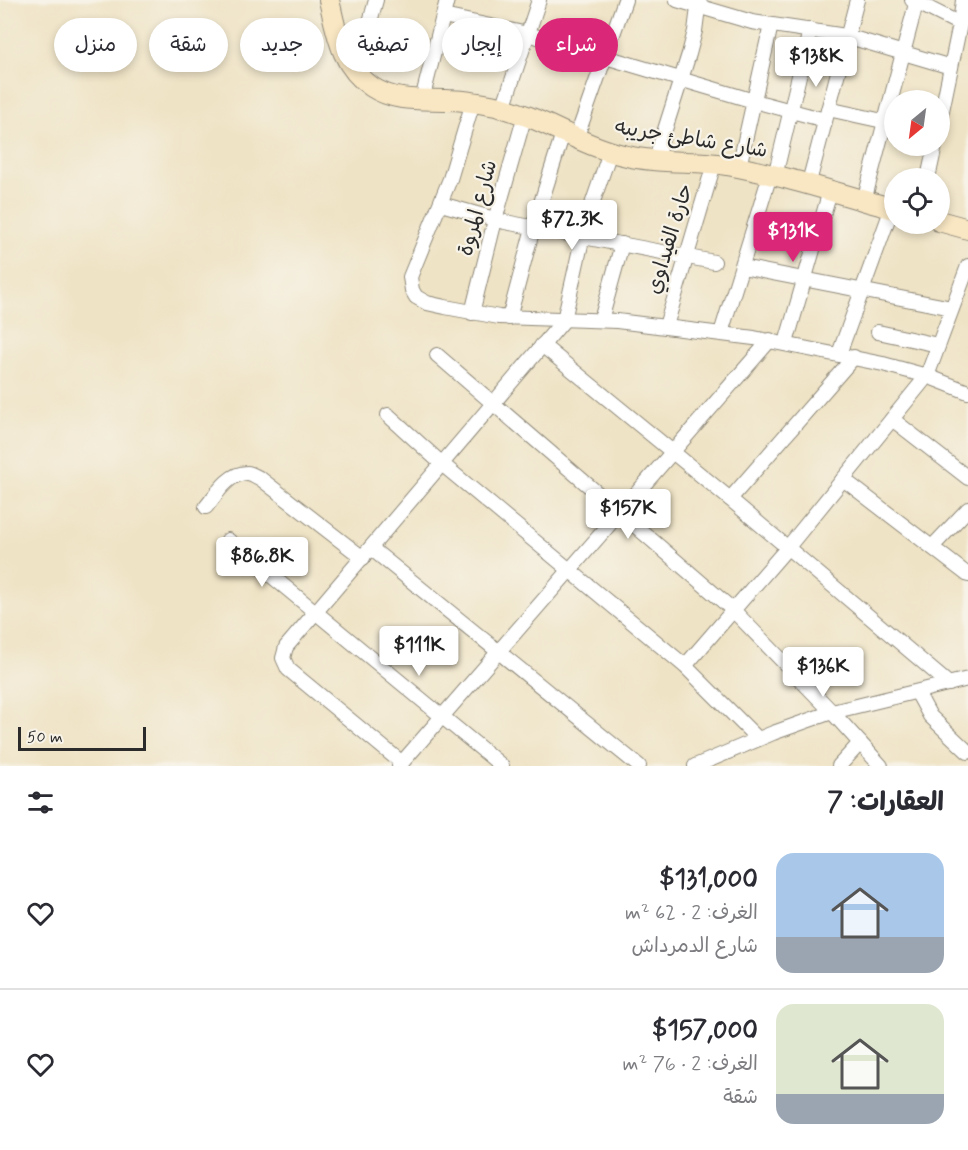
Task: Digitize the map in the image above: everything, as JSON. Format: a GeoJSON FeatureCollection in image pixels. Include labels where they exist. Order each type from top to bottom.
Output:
{"type":"FeatureCollection","features":[{"type":"Feature","properties":{"kind":"street","name":"شارع شاطئ جريبه"},"geometry":{"type":"LineString","coordinates":[[329,0],[341,50],[356,74],[370,86],[387,94],[404,99],[473,102],[503,108],[525,114],[610,152],[655,161],[739,167],[884,206]]}},
{"type":"Feature","properties":{"kind":"street"},"geometry":{"type":"LineString","coordinates":[[356,74],[376,0]]}},
{"type":"Feature","properties":{"kind":"street"},"geometry":{"type":"LineString","coordinates":[[503,108],[539,0]]}},
{"type":"Feature","properties":{"kind":"street"},"geometry":{"type":"LineString","coordinates":[[618,20],[625,0]]}},
{"type":"Feature","properties":{"kind":"street"},"geometry":{"type":"LineString","coordinates":[[677,0],[698,3],[741,19],[846,36],[951,67]]}},
{"type":"Feature","properties":{"kind":"street"},"geometry":{"type":"LineString","coordinates":[[808,186],[857,0]]}},
{"type":"Feature","properties":{"kind":"street"},"geometry":{"type":"LineString","coordinates":[[946,90],[951,67],[961,50],[960,24],[963,0]]}},
{"type":"Feature","properties":{"kind":"street"},"geometry":{"type":"LineString","coordinates":[[896,90],[915,1],[960,24]]}},
{"type":"Feature","properties":{"kind":"street"},"geometry":{"type":"LineString","coordinates":[[655,161],[694,38],[698,3]]}},
{"type":"Feature","properties":{"kind":"street"},"geometry":{"type":"LineString","coordinates":[[422,100],[443,5],[535,36]]}},
{"type":"Feature","properties":{"kind":"street"},"geometry":{"type":"LineString","coordinates":[[739,167],[771,25]]}},
{"type":"Feature","properties":{"kind":"street"},"geometry":{"type":"LineString","coordinates":[[722,333],[772,176],[810,30]]}},
{"type":"Feature","properties":{"kind":"street"},"geometry":{"type":"LineString","coordinates":[[618,62],[790,110],[884,121]]}},
{"type":"Feature","properties":{"kind":"street"},"geometry":{"type":"LineString","coordinates":[[509,318],[533,228],[599,72]]}},
{"type":"Feature","properties":{"kind":"street"},"geometry":{"type":"LineString","coordinates":[[473,102],[441,204],[411,273],[412,290],[416,297],[427,303],[509,318],[601,320],[770,340],[854,357],[927,376],[968,392]]}},
{"type":"Feature","properties":{"kind":"street","name":"شارع المروة"},"geometry":{"type":"LineString","coordinates":[[472,313],[525,114]]}},
{"type":"Feature","properties":{"kind":"street"},"geometry":{"type":"LineString","coordinates":[[864,201],[884,140]]}},
{"type":"Feature","properties":{"kind":"street"},"geometry":{"type":"LineString","coordinates":[[610,152],[582,237],[564,320],[286,647],[283,658],[288,669],[401,764],[770,340]]}},
{"type":"Feature","properties":{"kind":"street","name":"حارة الفيداوي"},"geometry":{"type":"LineString","coordinates":[[666,326],[714,164]]}},
{"type":"Feature","properties":{"kind":"street"},"geometry":{"type":"LineString","coordinates":[[786,343],[830,191]]}},
{"type":"Feature","properties":{"kind":"street"},"geometry":{"type":"LineString","coordinates":[[441,204],[495,220],[714,262]]}},
{"type":"Feature","properties":{"kind":"street"},"geometry":{"type":"LineString","coordinates":[[950,224],[968,229]]}},
{"type":"Feature","properties":{"kind":"street"},"geometry":{"type":"LineString","coordinates":[[839,354],[884,232]]}},
{"type":"Feature","properties":{"kind":"street"},"geometry":{"type":"LineString","coordinates":[[601,320],[622,244]]}},
{"type":"Feature","properties":{"kind":"street"},"geometry":{"type":"LineString","coordinates":[[685,666],[788,547],[927,376],[968,266]]}},
{"type":"Feature","properties":{"kind":"street"},"geometry":{"type":"LineString","coordinates":[[742,267],[952,308]]}},
{"type":"Feature","properties":{"kind":"street"},"geometry":{"type":"LineString","coordinates":[[878,332],[938,345]]}},
{"type":"Feature","properties":{"kind":"street"},"geometry":{"type":"LineString","coordinates":[[542,345],[788,547],[949,684]]}},
{"type":"Feature","properties":{"kind":"street"},"geometry":{"type":"LineString","coordinates":[[437,355],[733,610],[881,766]]}},
{"type":"Feature","properties":{"kind":"street"},"geometry":{"type":"LineString","coordinates":[[730,499],[854,357]]}},
{"type":"Feature","properties":{"kind":"street"},"geometry":{"type":"LineString","coordinates":[[388,415],[442,464],[685,666],[758,739]]}},
{"type":"Feature","properties":{"kind":"street"},"geometry":{"type":"LineString","coordinates":[[892,419],[968,478]]}},
{"type":"Feature","properties":{"kind":"street"},"geometry":{"type":"LineString","coordinates":[[206,507],[225,483],[236,476],[248,473],[261,479],[368,553],[499,652],[639,766]]}},
{"type":"Feature","properties":{"kind":"street"},"geometry":{"type":"LineString","coordinates":[[843,479],[968,575]]}},
{"type":"Feature","properties":{"kind":"street"},"geometry":{"type":"LineString","coordinates":[[932,547],[968,509]]}},
{"type":"Feature","properties":{"kind":"street"},"geometry":{"type":"LineString","coordinates":[[228,540],[502,766]]}},
{"type":"Feature","properties":{"kind":"street"},"geometry":{"type":"LineString","coordinates":[[695,766],[758,739],[832,712],[968,679]]}},
{"type":"Feature","properties":{"kind":"street"},"geometry":{"type":"LineString","coordinates":[[917,692],[930,716],[968,752]]}},
{"type":"Feature","properties":{"kind":"street"},"geometry":{"type":"LineString","coordinates":[[839,766],[860,743]]}}]}
